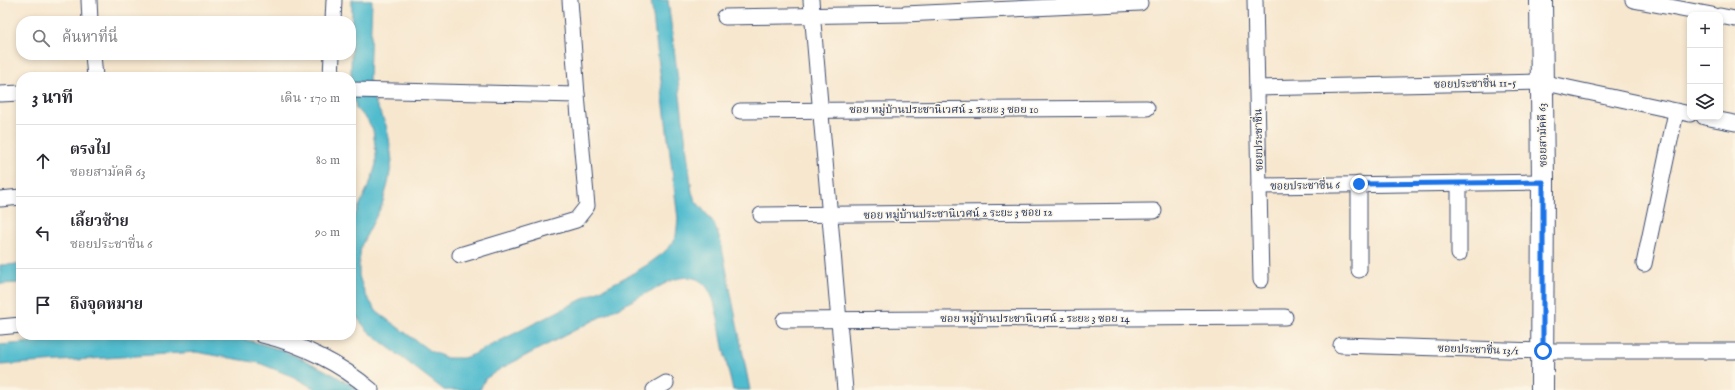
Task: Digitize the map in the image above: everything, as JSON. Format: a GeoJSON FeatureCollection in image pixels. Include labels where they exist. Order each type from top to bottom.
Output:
{"type":"FeatureCollection","features":[{"type":"Feature","properties":{"kind":"street"},"geometry":{"type":"LineString","coordinates":[[89,0],[90,16]]}},
{"type":"Feature","properties":{"kind":"street"},"geometry":{"type":"LineString","coordinates":[[333,16],[334,0]]}},
{"type":"Feature","properties":{"kind":"street"},"geometry":{"type":"LineString","coordinates":[[460,255],[576,220],[587,206],[570,0]]}},
{"type":"Feature","properties":{"kind":"street"},"geometry":{"type":"LineString","coordinates":[[811,0],[845,390]]}},
{"type":"Feature","properties":{"kind":"street","name":"ซอยประชาชื่น"},"geometry":{"type":"LineString","coordinates":[[1255,0],[1261,280]]}},
{"type":"Feature","properties":{"kind":"street","name":"ซอยสามัคคี 63"},"geometry":{"type":"LineString","coordinates":[[1541,0],[1543,182],[1542,390]]}},
{"type":"Feature","properties":{"kind":"street"},"geometry":{"type":"LineString","coordinates":[[1633,0],[1696,12]]}},
{"type":"Feature","properties":{"kind":"street"},"geometry":{"type":"LineString","coordinates":[[724,17],[813,15],[903,7],[1140,3]]}},
{"type":"Feature","properties":{"kind":"street"},"geometry":{"type":"LineString","coordinates":[[1723,17],[1735,19]]}},
{"type":"Feature","properties":{"kind":"street"},"geometry":{"type":"LineString","coordinates":[[93,60],[95,72]]}},
{"type":"Feature","properties":{"kind":"street"},"geometry":{"type":"LineString","coordinates":[[331,72],[332,60]]}},
{"type":"Feature","properties":{"kind":"street","name":"ซอยประชาชื่น 11-5"},"geometry":{"type":"LineString","coordinates":[[1257,88],[1541,82],[1683,113]]}},
{"type":"Feature","properties":{"kind":"street"},"geometry":{"type":"LineString","coordinates":[[356,90],[577,95]]}},
{"type":"Feature","properties":{"kind":"street"},"geometry":{"type":"LineString","coordinates":[[0,94],[16,92]]}},
{"type":"Feature","properties":{"kind":"street","name":"ซอย หมู่บ้านประชานิเวศน์ 2 ระยะ 3 ซอย 10"},"geometry":{"type":"LineString","coordinates":[[740,110],[1147,108]]}},
{"type":"Feature","properties":{"kind":"street"},"geometry":{"type":"LineString","coordinates":[[1644,264],[1683,113]]}},
{"type":"Feature","properties":{"kind":"street"},"geometry":{"type":"LineString","coordinates":[[1720,120],[1735,123]]}},
{"type":"Feature","properties":{"kind":"street","name":"ซอยประชาชื่น 6"},"geometry":{"type":"LineString","coordinates":[[1259,186],[1543,182]]}},
{"type":"Feature","properties":{"kind":"street"},"geometry":{"type":"LineString","coordinates":[[1459,183],[1459,254]]}},
{"type":"Feature","properties":{"kind":"street"},"geometry":{"type":"LineString","coordinates":[[1359,184],[1359,270]]}},
{"type":"Feature","properties":{"kind":"street"},"geometry":{"type":"LineString","coordinates":[[0,199],[16,197]]}},
{"type":"Feature","properties":{"kind":"street","name":"ซอย หมู่บ้านประชานิเวศน์ 2 ระยะ 3 ซอย 12"},"geometry":{"type":"LineString","coordinates":[[761,215],[1154,211]]}},
{"type":"Feature","properties":{"kind":"street","name":"ซอย หมู่บ้านประชานิเวศน์ 2 ระยะ 3 ซอย 14"},"geometry":{"type":"LineString","coordinates":[[784,320],[1285,317]]}},
{"type":"Feature","properties":{"kind":"street"},"geometry":{"type":"LineString","coordinates":[[0,326],[16,325]]}},
{"type":"Feature","properties":{"kind":"street"},"geometry":{"type":"LineString","coordinates":[[277,340],[299,347],[346,371],[371,390]]}},
{"type":"Feature","properties":{"kind":"street","name":"ซอยประชาชื่น 13/1"},"geometry":{"type":"LineString","coordinates":[[1341,345],[1543,351],[1735,351]]}},
{"type":"Feature","properties":{"kind":"water"},"geometry":{"type":"Polygon","coordinates":[[[352,0],[372,0],[369,78],[373,98],[386,125],[392,161],[382,205],[361,246],[359,276],[365,294],[377,312],[430,351],[447,358],[463,358],[472,355],[630,275],[647,265],[671,245],[676,236],[678,219],[651,0],[668,0],[692,192],[695,200],[714,223],[721,243],[750,390],[733,390],[714,303],[710,292],[704,284],[695,278],[683,278],[668,282],[500,369],[485,379],[480,390],[444,390],[367,330],[356,316],[356,213],[372,178],[376,164],[376,153],[373,130],[368,121],[356,109],[356,72],[351,72],[351,60],[356,60],[356,16],[352,16],[352,0]]]}},
{"type":"Feature","properties":{"kind":"water"},"geometry":{"type":"Polygon","coordinates":[[[16,264],[16,283],[0,284],[0,265],[16,264]]]}},
{"type":"Feature","properties":{"kind":"water"},"geometry":{"type":"Polygon","coordinates":[[[58,340],[246,340],[277,349],[311,363],[360,390],[317,390],[294,377],[259,363],[196,352],[0,365],[0,345],[58,340]]]}},
{"type":"Feature","properties":{"kind":"route"},"geometry":{"type":"LineString","coordinates":[[1359,184],[1543,182],[1543,351]]}}]}
